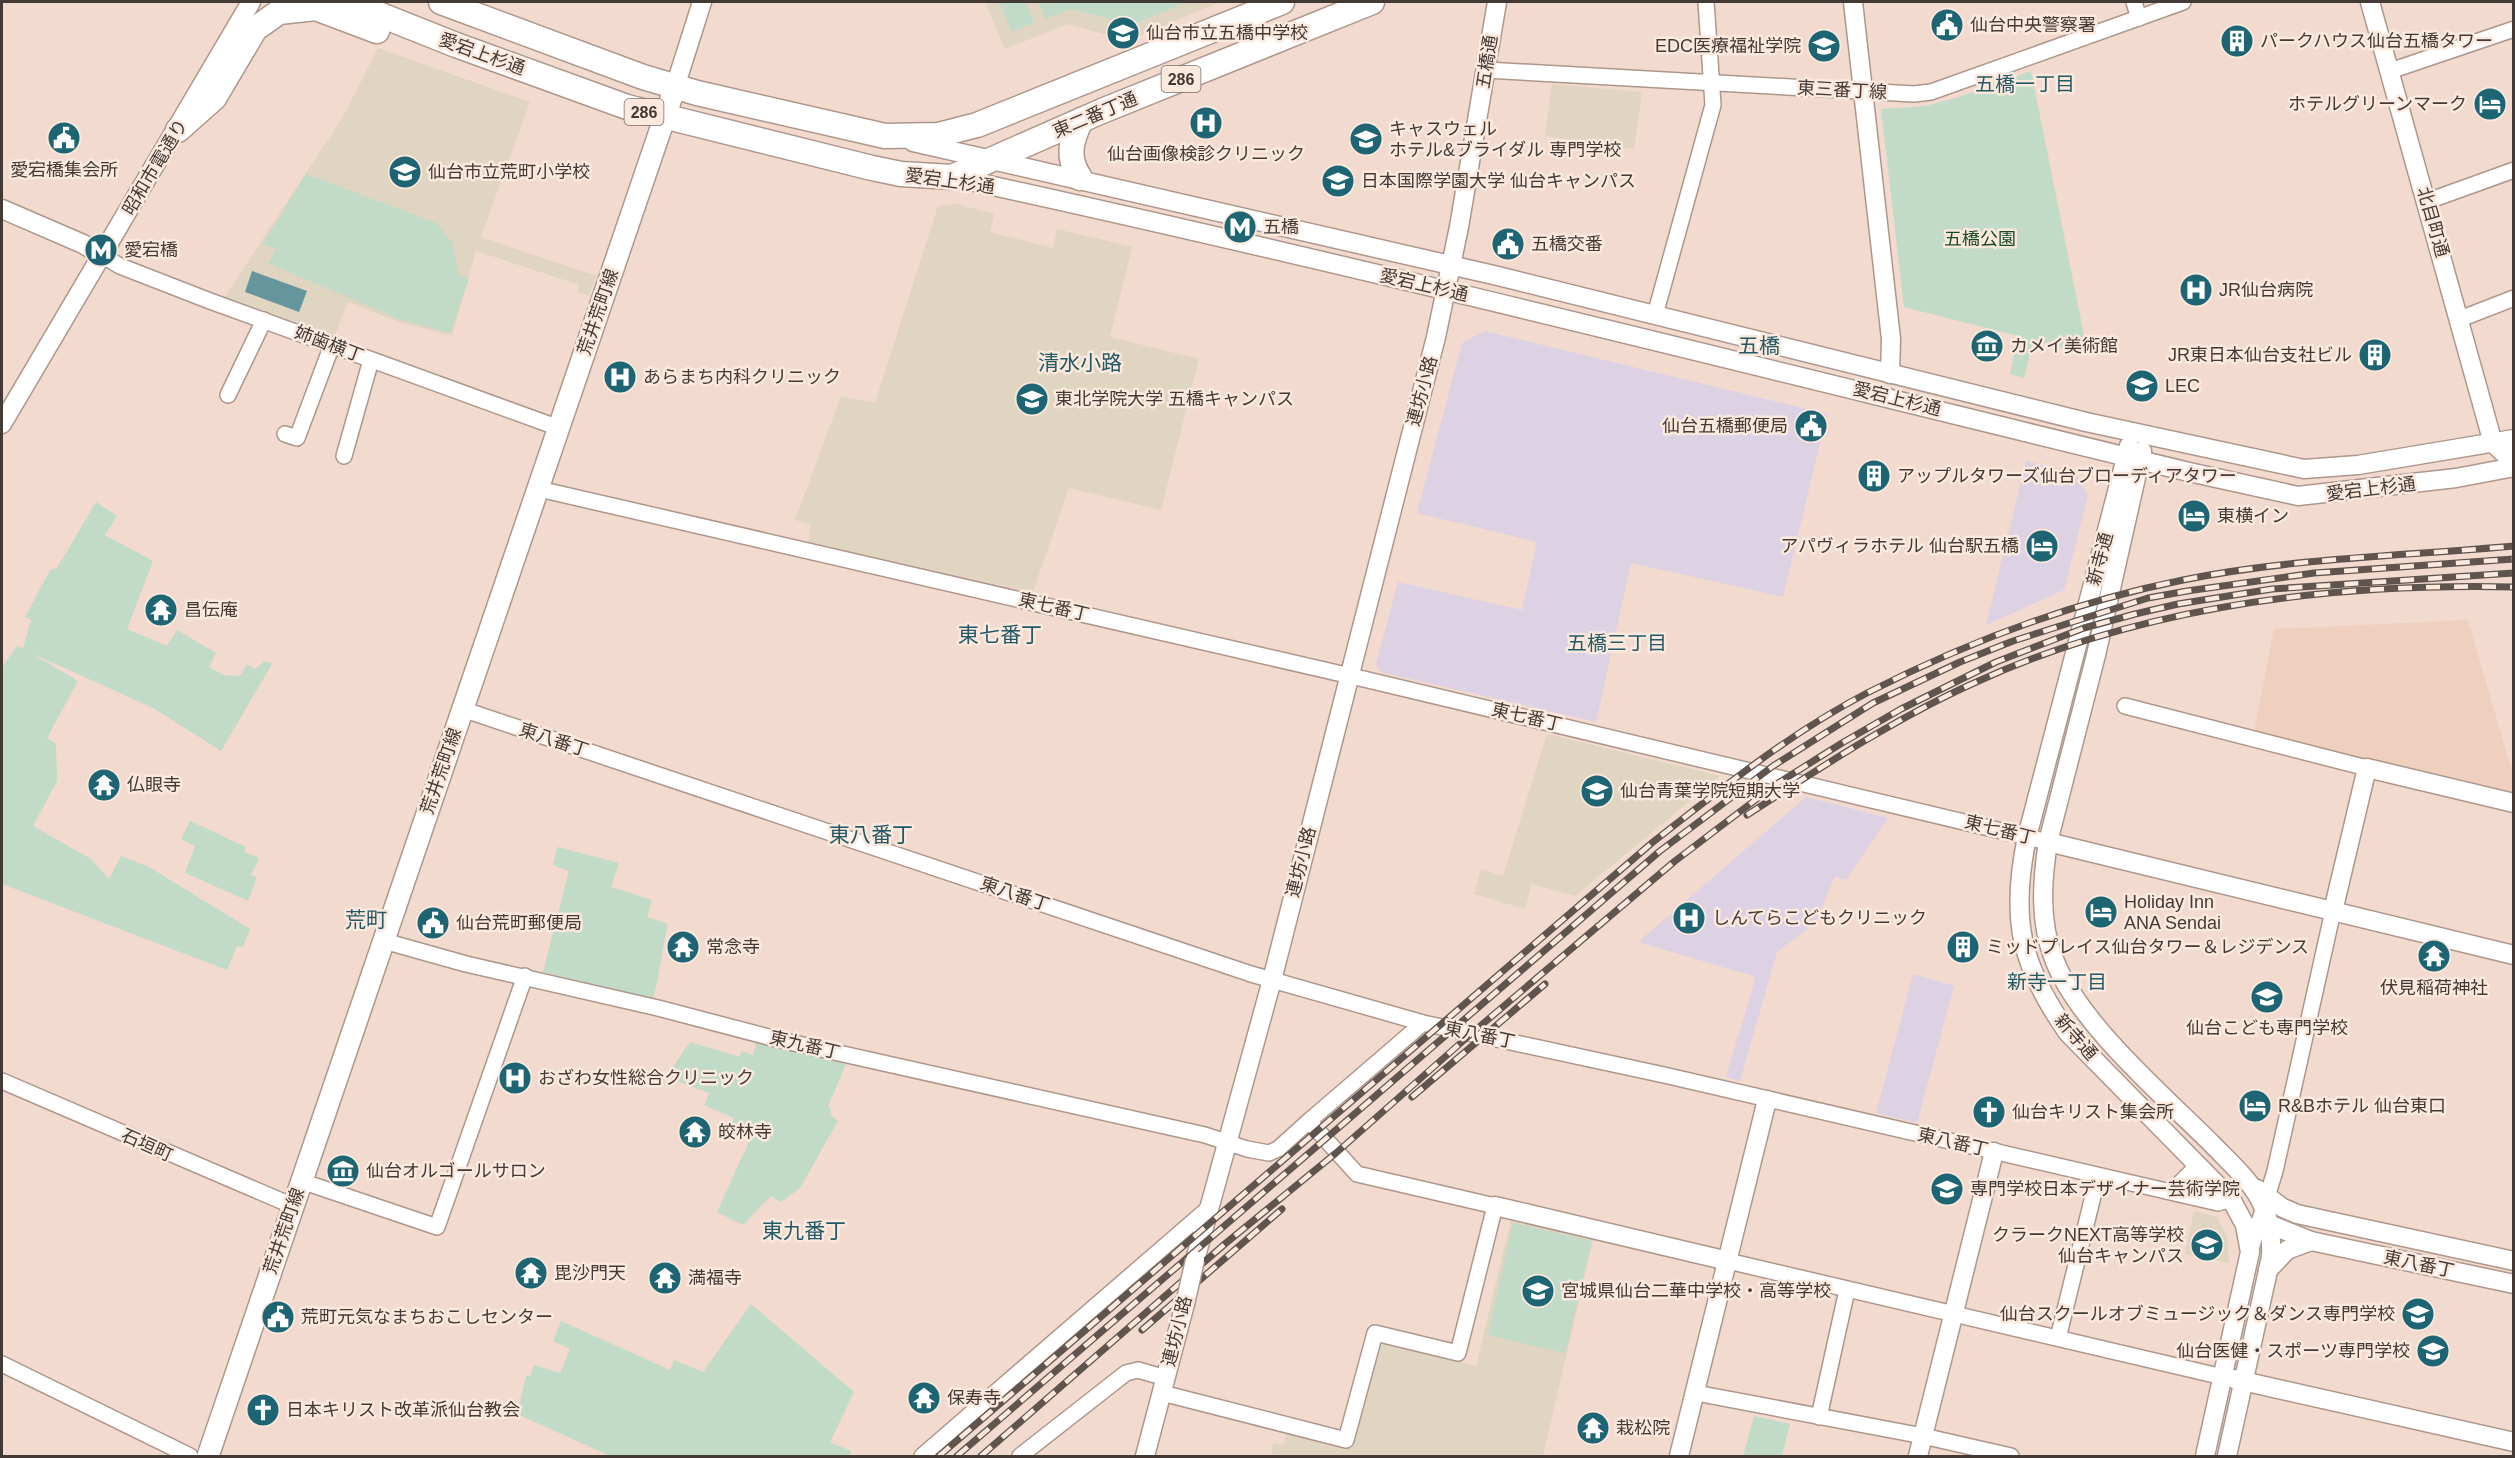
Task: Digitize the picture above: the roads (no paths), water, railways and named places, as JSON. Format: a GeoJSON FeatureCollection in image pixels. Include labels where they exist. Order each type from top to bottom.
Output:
{"type":"FeatureCollection","features":[{"type":"Feature","properties":{"kind":"highway","name":"愛宕上杉通"},"geometry":{"type":"LineString","coordinates":[[348,2],[456,45],[627,107],[901,174],[952,177]]}},
{"type":"Feature","properties":{"kind":"highway","name":"愛宕上杉通"},"geometry":{"type":"LineString","coordinates":[[441,2],[675,87],[885,136]]}},
{"type":"Feature","properties":{"kind":"highway","name":"東二番丁通"},"geometry":{"type":"LineString","coordinates":[[885,136],[938,135],[977,125],[1282,2]]}},
{"type":"Feature","properties":{"kind":"highway","name":"東二番丁通"},"geometry":{"type":"LineString","coordinates":[[952,177],[1081,120],[1372,2]]}},
{"type":"Feature","properties":{"kind":"highway"},"geometry":{"type":"LineString","coordinates":[[178,130],[214,98],[255,29],[279,12],[303,7],[316,8],[560,97],[617,111],[627,107]]}},
{"type":"Feature","properties":{"kind":"highway"},"geometry":{"type":"LineString","coordinates":[[1080,178],[1070,153],[1081,120]]}},
{"type":"Feature","properties":{"kind":"main road","name":"荒井荒町線"},"geometry":{"type":"LineString","coordinates":[[208,1456],[675,87]]}},
{"type":"Feature","properties":{"kind":"street","name":"昭和市電通り"},"geometry":{"type":"LineString","coordinates":[[2,424],[101,255],[178,130],[251,2]]}},
{"type":"Feature","properties":{"kind":"street"},"geometry":{"type":"LineString","coordinates":[[675,87],[702,2]]}},
{"type":"Feature","properties":{"kind":"street","name":"五橋通"},"geometry":{"type":"LineString","coordinates":[[1451,265],[1497,2]]}},
{"type":"Feature","properties":{"kind":"street"},"geometry":{"type":"LineString","coordinates":[[1656,315],[1713,105],[1706,2]]}},
{"type":"Feature","properties":{"kind":"street"},"geometry":{"type":"LineString","coordinates":[[1853,2],[1891,339],[1890,374]]}},
{"type":"Feature","properties":{"kind":"street"},"geometry":{"type":"LineString","coordinates":[[2134,2],[2139,18]]}},
{"type":"Feature","properties":{"kind":"street","name":"東三番丁線"},"geometry":{"type":"LineString","coordinates":[[1486,70],[1914,94],[1931,92],[2183,2]]}},
{"type":"Feature","properties":{"kind":"street","name":"北目町通"},"geometry":{"type":"LineString","coordinates":[[2370,2],[2428,201],[2493,443]]}},
{"type":"Feature","properties":{"kind":"street"},"geometry":{"type":"LineString","coordinates":[[2390,71],[2514,29]]}},
{"type":"Feature","properties":{"kind":"street","name":"愛宕上杉通"},"geometry":{"type":"LineString","coordinates":[[885,136],[1080,178],[1451,265],[2139,434],[2304,469],[2358,465],[2514,439]]}},
{"type":"Feature","properties":{"kind":"street"},"geometry":{"type":"LineString","coordinates":[[2428,201],[2514,170]]}},
{"type":"Feature","properties":{"kind":"street","name":"愛宕上杉通"},"geometry":{"type":"LineString","coordinates":[[952,177],[1089,206],[1446,290],[2134,459],[2298,496],[2456,478],[2514,465]]}},
{"type":"Feature","properties":{"kind":"street"},"geometry":{"type":"LineString","coordinates":[[2,209],[83,244],[101,255]]}},
{"type":"Feature","properties":{"kind":"street","name":"姉歯横丁"},"geometry":{"type":"LineString","coordinates":[[101,255],[161,282],[559,428]]}},
{"type":"Feature","properties":{"kind":"street","name":"連坊小路"},"geometry":{"type":"LineString","coordinates":[[1145,1456],[1195,1260],[1272,980],[1348,675],[1436,338],[1451,265]]}},
{"type":"Feature","properties":{"kind":"street"},"geometry":{"type":"LineString","coordinates":[[2460,319],[2514,298]]}},
{"type":"Feature","properties":{"kind":"street"},"geometry":{"type":"LineString","coordinates":[[228,395],[264,320]]}},
{"type":"Feature","properties":{"kind":"street"},"geometry":{"type":"LineString","coordinates":[[285,434],[297,438],[332,345]]}},
{"type":"Feature","properties":{"kind":"street"},"geometry":{"type":"LineString","coordinates":[[344,456],[371,360]]}},
{"type":"Feature","properties":{"kind":"street","name":"新寺通"},"geometry":{"type":"LineString","coordinates":[[2139,434],[2096,655],[2048,842],[2044,868],[2043,908],[2054,959],[2072,995],[2095,1025],[2252,1184]]}},
{"type":"Feature","properties":{"kind":"street"},"geometry":{"type":"LineString","coordinates":[[2493,443],[2514,465]]}},
{"type":"Feature","properties":{"kind":"street","name":"新寺通"},"geometry":{"type":"LineString","coordinates":[[2134,459],[2027,837],[2021,868],[2018,913],[2023,942],[2047,1002],[2068,1033],[2231,1199],[2245,1225],[2250,1252],[2205,1456]]}},
{"type":"Feature","properties":{"kind":"street","name":"東七番丁"},"geometry":{"type":"LineString","coordinates":[[538,489],[1348,675],[2514,955]]}},
{"type":"Feature","properties":{"kind":"street"},"geometry":{"type":"LineString","coordinates":[[2125,706],[2514,803]]}},
{"type":"Feature","properties":{"kind":"street","name":"東八番丁"},"geometry":{"type":"LineString","coordinates":[[462,709],[1272,980],[1423,1023],[2218,1203],[2231,1199],[2265,1213],[2311,1241],[2514,1284]]}},
{"type":"Feature","properties":{"kind":"street"},"geometry":{"type":"LineString","coordinates":[[2250,1252],[2265,1213],[2276,1171],[2367,768]]}},
{"type":"Feature","properties":{"kind":"street","name":"東九番丁"},"geometry":{"type":"LineString","coordinates":[[384,941],[466,964],[525,976],[776,1039],[1068,1102],[1269,1153],[1278,1149],[1309,1121]]}},
{"type":"Feature","properties":{"kind":"street"},"geometry":{"type":"LineString","coordinates":[[301,1180],[437,1227],[525,976]]}},
{"type":"Feature","properties":{"kind":"street"},"geometry":{"type":"LineString","coordinates":[[1423,1023],[1309,1121],[1357,1174],[2244,1382],[2514,1442]]}},
{"type":"Feature","properties":{"kind":"street","name":"石垣町"},"geometry":{"type":"LineString","coordinates":[[2,1081],[293,1206]]}},
{"type":"Feature","properties":{"kind":"street"},"geometry":{"type":"LineString","coordinates":[[1679,1456],[1767,1100]]}},
{"type":"Feature","properties":{"kind":"street"},"geometry":{"type":"LineString","coordinates":[[1918,1456],[1994,1152]]}},
{"type":"Feature","properties":{"kind":"street"},"geometry":{"type":"LineString","coordinates":[[2167,1191],[2174,1189],[2198,1165]]}},
{"type":"Feature","properties":{"kind":"street"},"geometry":{"type":"LineString","coordinates":[[2058,1338],[2098,1176]]}},
{"type":"Feature","properties":{"kind":"street","name":"東八番丁"},"geometry":{"type":"LineString","coordinates":[[2252,1184],[2265,1213]]}},
{"type":"Feature","properties":{"kind":"street"},"geometry":{"type":"LineString","coordinates":[[1020,1456],[1126,1373],[1138,1370],[1164,1385],[1346,1440],[1375,1332],[1458,1353],[1495,1206]]}},
{"type":"Feature","properties":{"kind":"street"},"geometry":{"type":"LineString","coordinates":[[922,1456],[1210,1207]]}},
{"type":"Feature","properties":{"kind":"street"},"geometry":{"type":"LineString","coordinates":[[2265,1213],[2297,1214]]}},
{"type":"Feature","properties":{"kind":"street"},"geometry":{"type":"LineString","coordinates":[[2228,1456],[2268,1270],[2265,1213]]}},
{"type":"Feature","properties":{"kind":"street","name":"東八番丁"},"geometry":{"type":"LineString","coordinates":[[2265,1213],[2297,1214],[2514,1261]]}},
{"type":"Feature","properties":{"kind":"street"},"geometry":{"type":"LineString","coordinates":[[2268,1270],[2287,1250],[2311,1241]]}},
{"type":"Feature","properties":{"kind":"street"},"geometry":{"type":"LineString","coordinates":[[1819,1417],[1847,1290]]}},
{"type":"Feature","properties":{"kind":"street"},"geometry":{"type":"LineString","coordinates":[[2,1364],[190,1456]]}},
{"type":"Feature","properties":{"kind":"street"},"geometry":{"type":"LineString","coordinates":[[1696,1393],[1923,1436],[2011,1456]]}},
{"type":"Feature","properties":{"kind":"water"},"geometry":{"type":"Polygon","coordinates":[[[252,271],[307,291],[299,312],[245,292],[252,271]]]}},
{"type":"Feature","properties":{"kind":"railway"},"geometry":{"type":"LineString","coordinates":[[939,1456],[1653,842],[1783,744],[1838,709],[1905,674],[1982,641],[2061,612],[2142,589],[2224,573],[2306,562],[2514,546]]}},
{"type":"Feature","properties":{"kind":"railway"},"geometry":{"type":"LineString","coordinates":[[957,1456],[1660,851],[1773,766],[1873,703],[1960,662],[2013,641],[2148,598],[2314,573],[2514,559]]}},
{"type":"Feature","properties":{"kind":"railway"},"geometry":{"type":"LineString","coordinates":[[981,1456],[1226,1243],[1336,1153],[1472,1033],[1675,861],[1775,785],[1901,709],[1996,662],[2084,628],[2178,604],[2272,589],[2514,573]]}},
{"type":"Feature","properties":{"kind":"railway"},"geometry":{"type":"LineString","coordinates":[[1747,815],[1858,745],[1944,697],[2038,657],[2103,635],[2170,618],[2307,595],[2376,589],[2514,587]]}},
{"type":"Feature","properties":{"kind":"railway"},"geometry":{"type":"LineString","coordinates":[[1412,1097],[1545,984]]}},
{"type":"Feature","properties":{"kind":"railway"},"geometry":{"type":"LineString","coordinates":[[1142,1330],[1282,1209]]}},
{"type":"Feature","properties":{"kind":"place","name":"仙台中央警察署"},"geometry":{"type":"Point","coordinates":[1947,25]}},
{"type":"Feature","properties":{"kind":"place","name":"仙台市立五橋中学校"},"geometry":{"type":"Point","coordinates":[1123,33]}},
{"type":"Feature","properties":{"kind":"place","name":"パークハウス仙台五橋タワー"},"geometry":{"type":"Point","coordinates":[2237,41]}},
{"type":"Feature","properties":{"kind":"place","name":"EDC医療福祉学院"},"geometry":{"type":"Point","coordinates":[1824,46]}},
{"type":"Feature","properties":{"kind":"place","name":"ホテルグリーンマーク"},"geometry":{"type":"Point","coordinates":[2490,104]}},
{"type":"Feature","properties":{"kind":"place","name":"仙台画像検診クリニック"},"geometry":{"type":"Point","coordinates":[1206,123]}},
{"type":"Feature","properties":{"kind":"place","name":"愛宕橋集会所"},"geometry":{"type":"Point","coordinates":[64,138]}},
{"type":"Feature","properties":{"kind":"place","name":"キャスウェル ホテル&ブライダル 専門学校"},"geometry":{"type":"Point","coordinates":[1366,139]}},
{"type":"Feature","properties":{"kind":"place","name":"仙台市立荒町小学校"},"geometry":{"type":"Point","coordinates":[405,172]}},
{"type":"Feature","properties":{"kind":"place","name":"日本国際学園大学 仙台キャンパス"},"geometry":{"type":"Point","coordinates":[1338,181]}},
{"type":"Feature","properties":{"kind":"place","name":"五橋"},"geometry":{"type":"Point","coordinates":[1240,227]}},
{"type":"Feature","properties":{"kind":"place","name":"五橋交番"},"geometry":{"type":"Point","coordinates":[1508,244]}},
{"type":"Feature","properties":{"kind":"place","name":"愛宕橋"},"geometry":{"type":"Point","coordinates":[101,250]}},
{"type":"Feature","properties":{"kind":"place","name":"JR仙台病院"},"geometry":{"type":"Point","coordinates":[2196,290]}},
{"type":"Feature","properties":{"kind":"place","name":"カメイ美術館"},"geometry":{"type":"Point","coordinates":[1987,346]}},
{"type":"Feature","properties":{"kind":"place","name":"JR東日本仙台支社ビル"},"geometry":{"type":"Point","coordinates":[2375,355]}},
{"type":"Feature","properties":{"kind":"place","name":"あらまち内科クリニック"},"geometry":{"type":"Point","coordinates":[620,377]}},
{"type":"Feature","properties":{"kind":"place","name":"LEC"},"geometry":{"type":"Point","coordinates":[2142,386]}},
{"type":"Feature","properties":{"kind":"place","name":"東北学院大学 五橋キャンパス"},"geometry":{"type":"Point","coordinates":[1032,399]}},
{"type":"Feature","properties":{"kind":"place","name":"仙台五橋郵便局"},"geometry":{"type":"Point","coordinates":[1811,426]}},
{"type":"Feature","properties":{"kind":"place","name":"アップルタワーズ仙台ブローディアタワー"},"geometry":{"type":"Point","coordinates":[1874,476]}},
{"type":"Feature","properties":{"kind":"place","name":"東横イン"},"geometry":{"type":"Point","coordinates":[2194,516]}},
{"type":"Feature","properties":{"kind":"place","name":"アパヴィラホテル 仙台駅五橋"},"geometry":{"type":"Point","coordinates":[2042,546]}},
{"type":"Feature","properties":{"kind":"place","name":"昌伝庵"},"geometry":{"type":"Point","coordinates":[161,610]}},
{"type":"Feature","properties":{"kind":"place","name":"仏眼寺"},"geometry":{"type":"Point","coordinates":[104,785]}},
{"type":"Feature","properties":{"kind":"place","name":"仙台青葉学院短期大学"},"geometry":{"type":"Point","coordinates":[1597,791]}},
{"type":"Feature","properties":{"kind":"place","name":"Holiday Inn ANA Sendai"},"geometry":{"type":"Point","coordinates":[2101,912]}},
{"type":"Feature","properties":{"kind":"place","name":"しんてらこどもクリニック"},"geometry":{"type":"Point","coordinates":[1689,918]}},
{"type":"Feature","properties":{"kind":"place","name":"仙台荒町郵便局"},"geometry":{"type":"Point","coordinates":[433,923]}},
{"type":"Feature","properties":{"kind":"place","name":"常念寺"},"geometry":{"type":"Point","coordinates":[683,947]}},
{"type":"Feature","properties":{"kind":"place","name":"ミッドプレイス仙台タワー＆レジデンス"},"geometry":{"type":"Point","coordinates":[1963,947]}},
{"type":"Feature","properties":{"kind":"place","name":"伏見稲荷神社"},"geometry":{"type":"Point","coordinates":[2434,956]}},
{"type":"Feature","properties":{"kind":"place","name":"仙台こども専門学校"},"geometry":{"type":"Point","coordinates":[2267,997]}},
{"type":"Feature","properties":{"kind":"place","name":"おざわ女性総合クリニック"},"geometry":{"type":"Point","coordinates":[515,1078]}},
{"type":"Feature","properties":{"kind":"place","name":"R&Bホテル 仙台東口"},"geometry":{"type":"Point","coordinates":[2255,1106]}},
{"type":"Feature","properties":{"kind":"place","name":"仙台キリスト集会所"},"geometry":{"type":"Point","coordinates":[1989,1112]}},
{"type":"Feature","properties":{"kind":"place","name":"皎林寺"},"geometry":{"type":"Point","coordinates":[695,1132]}},
{"type":"Feature","properties":{"kind":"place","name":"仙台オルゴールサロン"},"geometry":{"type":"Point","coordinates":[343,1171]}},
{"type":"Feature","properties":{"kind":"place","name":"専門学校日本デザイナー芸術学院"},"geometry":{"type":"Point","coordinates":[1947,1189]}},
{"type":"Feature","properties":{"kind":"place","name":"クラークNEXT高等学校 仙台キャンパス"},"geometry":{"type":"Point","coordinates":[2207,1245]}},
{"type":"Feature","properties":{"kind":"place","name":"毘沙門天"},"geometry":{"type":"Point","coordinates":[531,1273]}},
{"type":"Feature","properties":{"kind":"place","name":"満福寺"},"geometry":{"type":"Point","coordinates":[665,1278]}},
{"type":"Feature","properties":{"kind":"place","name":"宮城県仙台二華中学校・高等学校"},"geometry":{"type":"Point","coordinates":[1538,1291]}},
{"type":"Feature","properties":{"kind":"place","name":"仙台スクールオブミュージック＆ダンス専門学校"},"geometry":{"type":"Point","coordinates":[2418,1314]}},
{"type":"Feature","properties":{"kind":"place","name":"荒町元気なまちおこしセンター"},"geometry":{"type":"Point","coordinates":[278,1317]}},
{"type":"Feature","properties":{"kind":"place","name":"仙台医健・スポーツ専門学校"},"geometry":{"type":"Point","coordinates":[2433,1351]}},
{"type":"Feature","properties":{"kind":"place","name":"保寿寺"},"geometry":{"type":"Point","coordinates":[924,1398]}},
{"type":"Feature","properties":{"kind":"place","name":"日本キリスト改革派仙台教会"},"geometry":{"type":"Point","coordinates":[263,1410]}},
{"type":"Feature","properties":{"kind":"place","name":"栽松院"},"geometry":{"type":"Point","coordinates":[1593,1428]}},
{"type":"Feature","properties":{"kind":"district","name":"五橋一丁目"},"geometry":{"type":"Point","coordinates":[2025,84]}},
{"type":"Feature","properties":{"kind":"district","name":"五橋"},"geometry":{"type":"Point","coordinates":[1759,346]}},
{"type":"Feature","properties":{"kind":"district","name":"清水小路"},"geometry":{"type":"Point","coordinates":[1080,363]}},
{"type":"Feature","properties":{"kind":"district","name":"東七番丁"},"geometry":{"type":"Point","coordinates":[1000,635]}},
{"type":"Feature","properties":{"kind":"district","name":"五橋三丁目"},"geometry":{"type":"Point","coordinates":[1617,643]}},
{"type":"Feature","properties":{"kind":"district","name":"東八番丁"},"geometry":{"type":"Point","coordinates":[871,835]}},
{"type":"Feature","properties":{"kind":"district","name":"荒町"},"geometry":{"type":"Point","coordinates":[366,920]}},
{"type":"Feature","properties":{"kind":"district","name":"新寺一丁目"},"geometry":{"type":"Point","coordinates":[2057,982]}},
{"type":"Feature","properties":{"kind":"district","name":"東九番丁"},"geometry":{"type":"Point","coordinates":[804,1231]}},
{"type":"Feature","properties":{"kind":"park label","name":"五橋公園"},"geometry":{"type":"Point","coordinates":[1980,239]}}]}
